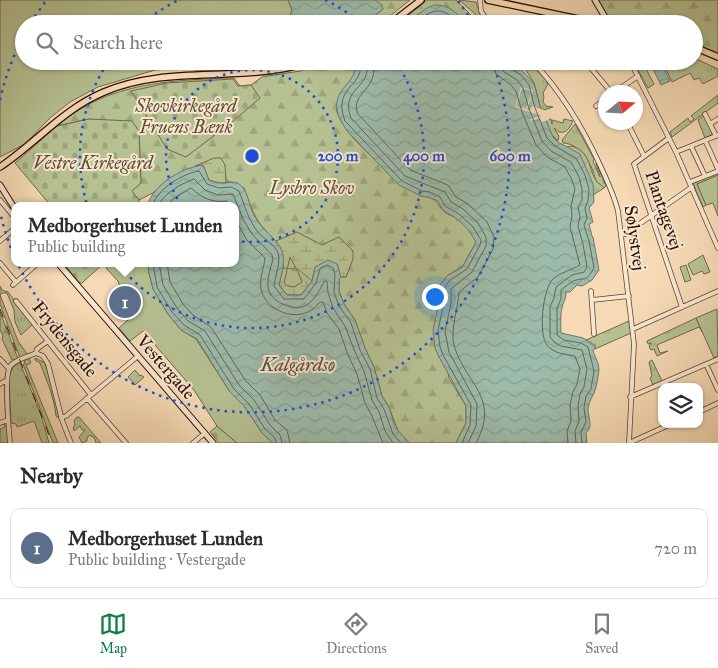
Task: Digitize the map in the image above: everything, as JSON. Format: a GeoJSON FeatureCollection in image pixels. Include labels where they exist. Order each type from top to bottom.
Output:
{"type":"FeatureCollection","features":[{"type":"Feature","properties":{"kind":"main road"},"geometry":{"type":"LineString","coordinates":[[412,6],[417,0]]}},
{"type":"Feature","properties":{"kind":"main road"},"geometry":{"type":"LineString","coordinates":[[401,15],[421,0]]}},
{"type":"Feature","properties":{"kind":"main road"},"geometry":{"type":"LineString","coordinates":[[488,0],[561,15]]}},
{"type":"Feature","properties":{"kind":"main road"},"geometry":{"type":"LineString","coordinates":[[703,51],[718,57]]}},
{"type":"Feature","properties":{"kind":"main road"},"geometry":{"type":"LineString","coordinates":[[0,167],[73,108],[90,98],[123,85],[168,76],[272,70]]}},
{"type":"Feature","properties":{"kind":"street"},"geometry":{"type":"LineString","coordinates":[[480,0],[483,15]]}},
{"type":"Feature","properties":{"kind":"street"},"geometry":{"type":"LineString","coordinates":[[595,0],[604,15]]}},
{"type":"Feature","properties":{"kind":"street","name":"Sølystvej"},"geometry":{"type":"LineString","coordinates":[[540,70],[558,90],[576,119],[590,144],[615,200],[633,329],[634,355],[630,397],[629,443]]}},
{"type":"Feature","properties":{"kind":"street"},"geometry":{"type":"LineString","coordinates":[[593,70],[607,85]]}},
{"type":"Feature","properties":{"kind":"street"},"geometry":{"type":"LineString","coordinates":[[635,70],[670,138],[718,248]]}},
{"type":"Feature","properties":{"kind":"street"},"geometry":{"type":"LineString","coordinates":[[624,85],[638,76]]}},
{"type":"Feature","properties":{"kind":"street"},"geometry":{"type":"LineString","coordinates":[[676,152],[717,135],[705,114]]}},
{"type":"Feature","properties":{"kind":"street"},"geometry":{"type":"LineString","coordinates":[[710,124],[718,119]]}},
{"type":"Feature","properties":{"kind":"street"},"geometry":{"type":"LineString","coordinates":[[631,130],[644,156]]}},
{"type":"Feature","properties":{"kind":"street","name":"Plantagevej"},"geometry":{"type":"LineString","coordinates":[[670,138],[634,164],[682,307]]}},
{"type":"Feature","properties":{"kind":"street"},"geometry":{"type":"LineString","coordinates":[[690,182],[718,170],[705,140]]}},
{"type":"Feature","properties":{"kind":"street"},"geometry":{"type":"LineString","coordinates":[[691,146],[705,176]]}},
{"type":"Feature","properties":{"kind":"street"},"geometry":{"type":"LineString","coordinates":[[0,185],[11,203]]}},
{"type":"Feature","properties":{"kind":"street"},"geometry":{"type":"LineString","coordinates":[[621,235],[692,187]]}},
{"type":"Feature","properties":{"kind":"street"},"geometry":{"type":"LineString","coordinates":[[0,200],[11,213]]}},
{"type":"Feature","properties":{"kind":"street"},"geometry":{"type":"LineString","coordinates":[[0,241],[11,231]]}},
{"type":"Feature","properties":{"kind":"street"},"geometry":{"type":"LineString","coordinates":[[0,263],[14,283],[33,267]]}},
{"type":"Feature","properties":{"kind":"street","name":"Vestergade"},"geometry":{"type":"LineString","coordinates":[[61,267],[213,443]]}},
{"type":"Feature","properties":{"kind":"street"},"geometry":{"type":"LineString","coordinates":[[591,291],[594,334]]}},
{"type":"Feature","properties":{"kind":"street"},"geometry":{"type":"LineString","coordinates":[[633,329],[718,291]]}},
{"type":"Feature","properties":{"kind":"street"},"geometry":{"type":"LineString","coordinates":[[592,300],[629,296]]}},
{"type":"Feature","properties":{"kind":"street","name":"Frydensgade"},"geometry":{"type":"LineString","coordinates":[[16,301],[91,395]]}},
{"type":"Feature","properties":{"kind":"street"},"geometry":{"type":"LineString","coordinates":[[10,443],[7,380],[9,369],[12,364],[34,354],[48,340]]}},
{"type":"Feature","properties":{"kind":"street"},"geometry":{"type":"LineString","coordinates":[[34,354],[43,356],[49,367],[61,418],[71,443]]}},
{"type":"Feature","properties":{"kind":"street"},"geometry":{"type":"LineString","coordinates":[[61,418],[138,356]]}},
{"type":"Feature","properties":{"kind":"street"},"geometry":{"type":"LineString","coordinates":[[0,359],[9,369]]}},
{"type":"Feature","properties":{"kind":"street"},"geometry":{"type":"LineString","coordinates":[[630,397],[718,359]]}},
{"type":"Feature","properties":{"kind":"street"},"geometry":{"type":"LineString","coordinates":[[706,364],[718,390]]}},
{"type":"Feature","properties":{"kind":"street"},"geometry":{"type":"LineString","coordinates":[[0,384],[7,380]]}},
{"type":"Feature","properties":{"kind":"street"},"geometry":{"type":"LineString","coordinates":[[87,398],[126,443]]}},
{"type":"Feature","properties":{"kind":"street"},"geometry":{"type":"LineString","coordinates":[[703,410],[718,403]]}},
{"type":"Feature","properties":{"kind":"street"},"geometry":{"type":"LineString","coordinates":[[0,423],[8,420]]}},
{"type":"Feature","properties":{"kind":"street"},"geometry":{"type":"LineString","coordinates":[[629,443],[662,428]]}},
{"type":"Feature","properties":{"kind":"street"},"geometry":{"type":"LineString","coordinates":[[193,443],[205,433]]}},
{"type":"Feature","properties":{"kind":"green space"},"geometry":{"type":"Polygon","coordinates":[[[0,0],[288,0],[292,10],[291,15],[15,15],[15,70],[155,70],[98,87],[70,102],[50,118],[25,144],[0,157],[0,0]]]}},
{"type":"Feature","properties":{"kind":"green space"},"geometry":{"type":"Polygon","coordinates":[[[375,0],[410,0],[391,15],[376,15],[383,9],[375,0]]]}},
{"type":"Feature","properties":{"kind":"green space"},"geometry":{"type":"Polygon","coordinates":[[[427,0],[456,0],[471,15],[457,15],[448,8],[437,6],[418,15],[409,15],[427,0]]]}},
{"type":"Feature","properties":{"kind":"green space"},"geometry":{"type":"Polygon","coordinates":[[[459,0],[476,2],[480,15],[476,15],[459,0]]]}},
{"type":"Feature","properties":{"kind":"green space"},"geometry":{"type":"Polygon","coordinates":[[[598,0],[718,0],[718,53],[703,47],[703,15],[607,15],[598,0]]]}},
{"type":"Feature","properties":{"kind":"green space"},"geometry":{"type":"Polygon","coordinates":[[[703,62],[718,69],[718,76],[703,84],[699,78],[694,80],[690,73],[672,82],[666,70],[703,70],[703,62]]]}},
{"type":"Feature","properties":{"kind":"green space","name":"Lysbro Skov"},"geometry":{"type":"Polygon","coordinates":[[[354,70],[346,93],[336,110],[342,123],[361,147],[373,158],[421,196],[434,200],[446,213],[462,223],[476,242],[463,266],[447,276],[440,285],[437,314],[449,378],[466,406],[466,423],[456,443],[409,443],[398,431],[389,407],[382,396],[374,367],[355,320],[344,304],[339,291],[339,279],[301,295],[279,285],[276,241],[264,229],[256,217],[244,188],[231,182],[161,185],[153,193],[139,200],[131,191],[141,183],[139,131],[89,119],[57,126],[76,111],[97,100],[141,86],[187,80],[234,78],[240,86],[251,85],[262,77],[300,71],[354,70]]]}},
{"type":"Feature","properties":{"kind":"green space"},"geometry":{"type":"Polygon","coordinates":[[[526,70],[537,70],[547,81],[548,84],[543,93],[543,102],[546,106],[553,107],[541,109],[534,83],[526,70]]]}},
{"type":"Feature","properties":{"kind":"green space"},"geometry":{"type":"Polygon","coordinates":[[[638,70],[647,70],[654,84],[648,88],[638,70]]]}},
{"type":"Feature","properties":{"kind":"green space","name":"Skovkirkegård Fruens Bænk"},"geometry":{"type":"Polygon","coordinates":[[[233,79],[238,86],[251,85],[260,98],[186,157],[167,149],[131,91],[167,83],[233,79]]]}},
{"type":"Feature","properties":{"kind":"green space"},"geometry":{"type":"Polygon","coordinates":[[[718,95],[718,103],[672,137],[670,132],[688,118],[690,122],[694,119],[691,116],[718,95]]]}},
{"type":"Feature","properties":{"kind":"green space"},"geometry":{"type":"Polygon","coordinates":[[[704,115],[713,134],[705,138],[698,120],[704,115]]]}},
{"type":"Feature","properties":{"kind":"green space","name":"Vestre Kirkegård"},"geometry":{"type":"Polygon","coordinates":[[[89,119],[132,121],[139,131],[141,183],[132,191],[139,202],[48,202],[15,163],[57,126],[89,119]]]}},
{"type":"Feature","properties":{"kind":"green space"},"geometry":{"type":"Polygon","coordinates":[[[551,119],[552,124],[552,120],[563,123],[564,119],[573,121],[568,130],[564,132],[559,132],[554,128],[559,136],[558,141],[551,134],[546,120],[551,119]]]}},
{"type":"Feature","properties":{"kind":"green space"},"geometry":{"type":"Polygon","coordinates":[[[575,124],[594,159],[593,161],[600,177],[596,163],[606,186],[604,188],[596,181],[585,156],[573,146],[563,143],[562,140],[575,124]]]}},
{"type":"Feature","properties":{"kind":"green space"},"geometry":{"type":"Polygon","coordinates":[[[567,147],[577,148],[586,156],[594,177],[604,188],[593,195],[567,147]]]}},
{"type":"Feature","properties":{"kind":"green space"},"geometry":{"type":"Polygon","coordinates":[[[214,158],[221,158],[225,165],[226,183],[209,180],[203,165],[195,166],[214,158]]]}},
{"type":"Feature","properties":{"kind":"green space"},"geometry":{"type":"Polygon","coordinates":[[[718,171],[718,175],[697,184],[706,205],[703,207],[693,183],[718,171]]]}},
{"type":"Feature","properties":{"kind":"green space"},"geometry":{"type":"Polygon","coordinates":[[[718,175],[718,216],[713,203],[706,205],[697,184],[718,175]]]}},
{"type":"Feature","properties":{"kind":"green space"},"geometry":{"type":"Polygon","coordinates":[[[297,232],[322,245],[339,237],[353,251],[353,259],[346,277],[341,277],[337,264],[315,267],[312,281],[301,295],[287,295],[279,285],[283,258],[276,241],[297,232]],[[290,257],[284,283],[294,287],[302,282],[290,257]]]}},
{"type":"Feature","properties":{"kind":"green space"},"geometry":{"type":"Polygon","coordinates":[[[703,255],[710,272],[704,274],[702,271],[693,275],[688,264],[703,255]]]}},
{"type":"Feature","properties":{"kind":"green space"},"geometry":{"type":"Polygon","coordinates":[[[686,265],[691,280],[685,282],[680,267],[686,265]]]}},
{"type":"Feature","properties":{"kind":"green space"},"geometry":{"type":"Polygon","coordinates":[[[66,267],[100,267],[82,283],[66,267]]]}},
{"type":"Feature","properties":{"kind":"green space"},"geometry":{"type":"Polygon","coordinates":[[[148,267],[153,289],[168,314],[181,330],[196,339],[230,392],[245,407],[262,433],[273,443],[237,443],[217,426],[194,390],[143,331],[130,341],[119,328],[138,311],[122,293],[118,281],[106,268],[148,267]]]}},
{"type":"Feature","properties":{"kind":"green space"},"geometry":{"type":"Polygon","coordinates":[[[0,286],[2,290],[8,292],[33,324],[21,335],[15,322],[14,310],[7,293],[0,295],[0,286]]]}},
{"type":"Feature","properties":{"kind":"green space"},"geometry":{"type":"Polygon","coordinates":[[[0,295],[18,341],[27,354],[20,358],[0,304],[0,295]]]}},
{"type":"Feature","properties":{"kind":"green space"},"geometry":{"type":"Polygon","coordinates":[[[717,309],[718,356],[714,358],[696,318],[717,309]]]}},
{"type":"Feature","properties":{"kind":"green space"},"geometry":{"type":"Polygon","coordinates":[[[0,312],[18,359],[12,360],[2,339],[0,312]]]}},
{"type":"Feature","properties":{"kind":"green space"},"geometry":{"type":"Polygon","coordinates":[[[696,318],[703,333],[699,327],[657,345],[660,353],[668,351],[657,356],[654,349],[651,350],[649,346],[651,343],[648,344],[647,341],[696,318]]]}},
{"type":"Feature","properties":{"kind":"green space"},"geometry":{"type":"Polygon","coordinates":[[[629,321],[631,333],[595,349],[595,346],[586,340],[629,321]]]}},
{"type":"Feature","properties":{"kind":"green space"},"geometry":{"type":"Polygon","coordinates":[[[29,358],[31,363],[26,365],[58,443],[53,443],[23,364],[29,358]]]}},
{"type":"Feature","properties":{"kind":"green space"},"geometry":{"type":"Polygon","coordinates":[[[35,358],[45,363],[59,418],[56,416],[52,395],[40,363],[35,358]]]}},
{"type":"Feature","properties":{"kind":"green space"},"geometry":{"type":"Polygon","coordinates":[[[652,360],[662,381],[653,385],[650,378],[652,376],[649,362],[652,360]]]}},
{"type":"Feature","properties":{"kind":"green space"},"geometry":{"type":"Polygon","coordinates":[[[20,363],[41,415],[49,443],[42,443],[34,421],[17,427],[16,424],[11,423],[9,377],[13,367],[20,363]]]}},
{"type":"Feature","properties":{"kind":"green space"},"geometry":{"type":"Polygon","coordinates":[[[135,370],[140,376],[144,377],[135,385],[128,377],[135,370]]]}},
{"type":"Feature","properties":{"kind":"green space"},"geometry":{"type":"Polygon","coordinates":[[[77,417],[101,443],[96,443],[91,435],[87,437],[87,441],[82,443],[79,437],[85,430],[82,430],[80,426],[74,431],[73,428],[77,417]]]}},
{"type":"Feature","properties":{"kind":"green space"},"geometry":{"type":"Polygon","coordinates":[[[6,422],[9,443],[0,443],[0,429],[5,427],[3,423],[6,422]]]}},
{"type":"Feature","properties":{"kind":"green space"},"geometry":{"type":"Polygon","coordinates":[[[217,426],[237,443],[219,443],[210,432],[217,426]]]}},
{"type":"Feature","properties":{"kind":"water"},"geometry":{"type":"Polygon","coordinates":[[[288,0],[375,0],[382,5],[383,9],[376,15],[291,15],[292,10],[288,0]]]}},
{"type":"Feature","properties":{"kind":"water"},"geometry":{"type":"Polygon","coordinates":[[[434,5],[445,6],[458,15],[417,15],[434,5]]]}},
{"type":"Feature","properties":{"kind":"water"},"geometry":{"type":"Polygon","coordinates":[[[355,70],[522,70],[534,83],[540,106],[553,137],[558,142],[580,154],[593,184],[594,202],[589,208],[593,222],[589,224],[599,270],[592,280],[582,286],[577,285],[570,292],[566,292],[561,314],[561,333],[583,338],[596,346],[593,351],[599,370],[596,388],[588,411],[590,426],[586,433],[587,443],[456,443],[466,423],[466,406],[435,348],[433,330],[439,302],[440,285],[447,276],[463,266],[476,242],[466,227],[455,217],[444,211],[438,201],[421,196],[399,185],[348,132],[339,118],[337,106],[338,97],[355,70]]]}},
{"type":"Feature","properties":{"kind":"water"},"geometry":{"type":"Polygon","coordinates":[[[654,70],[664,70],[670,81],[661,85],[654,70]]]}},
{"type":"Feature","properties":{"kind":"water","name":"Kalgårdsø"},"geometry":{"type":"Polygon","coordinates":[[[203,165],[209,180],[219,183],[232,182],[242,186],[257,220],[280,246],[283,264],[279,285],[287,295],[301,295],[312,281],[315,267],[328,260],[337,264],[341,277],[339,279],[339,291],[344,304],[355,320],[395,427],[409,443],[273,443],[262,433],[245,407],[230,392],[197,339],[181,330],[168,314],[153,289],[148,267],[239,267],[239,202],[149,202],[156,191],[169,178],[203,165]]]}},
{"type":"Feature","properties":{"kind":"pier"},"geometry":{"type":"Polygon","coordinates":[[[521,87],[533,90],[527,110],[530,110],[532,106],[544,110],[549,120],[541,122],[540,118],[531,121],[530,119],[542,116],[515,107],[521,87]],[[522,88],[516,106],[526,109],[532,91],[522,88]]]}},
{"type":"Feature","properties":{"kind":"waterway"},"geometry":{"type":"LineString","coordinates":[[282,268],[298,269],[312,281]]}},
{"type":"Feature","properties":{"kind":"railway"},"geometry":{"type":"LineString","coordinates":[[0,309],[52,443]]}},
{"type":"Feature","properties":{"kind":"place","name":"Medborgerhuset Lunden"},"geometry":{"type":"Point","coordinates":[125,302]}}]}
